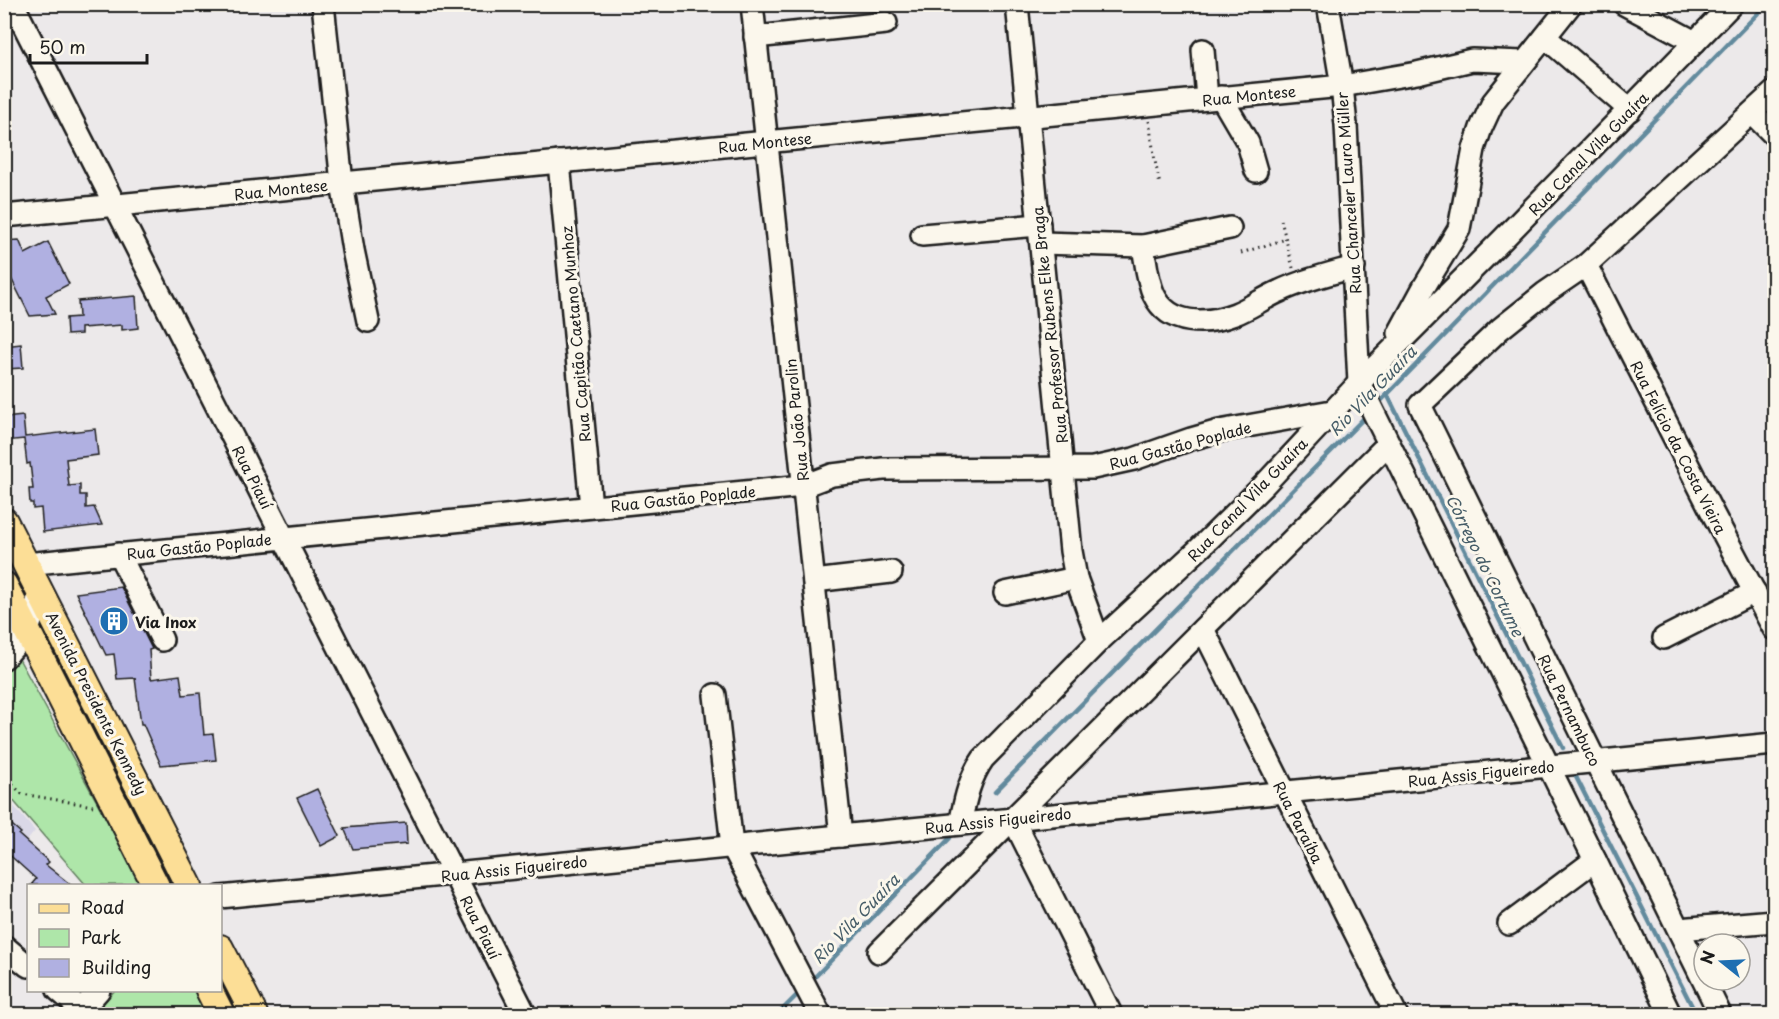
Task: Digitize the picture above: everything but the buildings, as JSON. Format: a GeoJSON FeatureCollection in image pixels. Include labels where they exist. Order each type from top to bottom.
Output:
{"type":"FeatureCollection","features":[{"type":"Feature","properties":{"kind":"main road","name":"Avenida Presidente Kennedy"},"geometry":{"type":"LineString","coordinates":[[4,521],[188,884]]}},
{"type":"Feature","properties":{"kind":"main road","name":"Avenida Presidente Kennedy"},"geometry":{"type":"LineString","coordinates":[[4,585],[155,884]]}},
{"type":"Feature","properties":{"kind":"main road"},"geometry":{"type":"LineString","coordinates":[[222,952],[254,1014]]}},
{"type":"Feature","properties":{"kind":"main road"},"geometry":{"type":"LineString","coordinates":[[210,992],[221,1014]]}},
{"type":"Feature","properties":{"kind":"street","name":"Rua Piauí"},"geometry":{"type":"LineString","coordinates":[[13,4],[525,1014]]}},
{"type":"Feature","properties":{"kind":"street"},"geometry":{"type":"LineString","coordinates":[[323,4],[342,183],[368,321]]}},
{"type":"Feature","properties":{"kind":"street","name":"Rua João Parolin"},"geometry":{"type":"LineString","coordinates":[[752,4],[841,836]]}},
{"type":"Feature","properties":{"kind":"street","name":"Rua Professor Rubens Elke Braga"},"geometry":{"type":"LineString","coordinates":[[1017,4],[1071,551],[1076,578],[1099,641]]}},
{"type":"Feature","properties":{"kind":"street","name":"Rua Chanceler Lauro Müller"},"geometry":{"type":"LineString","coordinates":[[1328,4],[1342,86],[1349,161],[1362,391]]}},
{"type":"Feature","properties":{"kind":"street"},"geometry":{"type":"LineString","coordinates":[[1624,4],[1695,42]]}},
{"type":"Feature","properties":{"kind":"street","name":"Rua Canal Vila Guaíra"},"geometry":{"type":"LineString","coordinates":[[960,824],[969,785],[983,759],[1099,641],[1216,532],[1289,459],[1332,411],[1362,391],[1387,353],[1503,239],[1732,4]]}},
{"type":"Feature","properties":{"kind":"street"},"geometry":{"type":"LineString","coordinates":[[1387,353],[1459,229],[1474,149],[1485,116],[1498,95],[1545,37],[1565,7]]}},
{"type":"Feature","properties":{"kind":"street"},"geometry":{"type":"LineString","coordinates":[[756,37],[886,23]]}},
{"type":"Feature","properties":{"kind":"street"},"geometry":{"type":"LineString","coordinates":[[1545,37],[1630,110]]}},
{"type":"Feature","properties":{"kind":"street"},"geometry":{"type":"LineString","coordinates":[[1203,50],[1214,98],[1248,143],[1256,171]]}},
{"type":"Feature","properties":{"kind":"street","name":"Rua Montese"},"geometry":{"type":"LineString","coordinates":[[4,216],[1342,86],[1418,73],[1472,60],[1524,62]]}},
{"type":"Feature","properties":{"kind":"street"},"geometry":{"type":"LineString","coordinates":[[1586,265],[1774,92]]}},
{"type":"Feature","properties":{"kind":"street"},"geometry":{"type":"LineString","coordinates":[[1752,113],[1774,135]]}},
{"type":"Feature","properties":{"kind":"street","name":"Rua Capitão Caetano Munhoz"},"geometry":{"type":"LineString","coordinates":[[559,162],[591,507]]}},
{"type":"Feature","properties":{"kind":"street"},"geometry":{"type":"LineString","coordinates":[[922,235],[1040,234],[1143,246],[1230,228]]}},
{"type":"Feature","properties":{"kind":"street"},"geometry":{"type":"LineString","coordinates":[[1143,246],[1149,279],[1161,305],[1180,319],[1195,321],[1214,320],[1233,315],[1279,291],[1354,267]]}},
{"type":"Feature","properties":{"kind":"street","name":"Rua Pernambuco"},"geometry":{"type":"LineString","coordinates":[[1586,265],[1545,293],[1500,329],[1420,405],[1720,1014]]}},
{"type":"Feature","properties":{"kind":"street","name":"Rua Felício da Costa Vieira"},"geometry":{"type":"LineString","coordinates":[[1586,265],[1774,629]]}},
{"type":"Feature","properties":{"kind":"street"},"geometry":{"type":"LineString","coordinates":[[1362,391],[1670,1014]]}},
{"type":"Feature","properties":{"kind":"street","name":"Rua Gastão Poplade"},"geometry":{"type":"LineString","coordinates":[[26,564],[803,486],[832,475],[883,469],[1063,469],[1110,465],[1219,431],[1332,411]]}},
{"type":"Feature","properties":{"kind":"street"},"geometry":{"type":"LineString","coordinates":[[879,952],[1388,444]]}},
{"type":"Feature","properties":{"kind":"street"},"geometry":{"type":"LineString","coordinates":[[119,554],[162,640]]}},
{"type":"Feature","properties":{"kind":"street"},"geometry":{"type":"LineString","coordinates":[[814,581],[891,572]]}},
{"type":"Feature","properties":{"kind":"street"},"geometry":{"type":"LineString","coordinates":[[1005,593],[1076,578]]}},
{"type":"Feature","properties":{"kind":"street"},"geometry":{"type":"LineString","coordinates":[[4,658],[28,631],[40,592]]}},
{"type":"Feature","properties":{"kind":"street"},"geometry":{"type":"LineString","coordinates":[[1664,638],[1755,592]]}},
{"type":"Feature","properties":{"kind":"street","name":"Rua Paraíba"},"geometry":{"type":"LineString","coordinates":[[1203,629],[1396,1014]]}},
{"type":"Feature","properties":{"kind":"street"},"geometry":{"type":"LineString","coordinates":[[715,695],[732,846],[816,1006]]}},
{"type":"Feature","properties":{"kind":"street","name":"Rua Assis Figueiredo"},"geometry":{"type":"LineString","coordinates":[[222,897],[1774,744]]}},
{"type":"Feature","properties":{"kind":"street"},"geometry":{"type":"LineString","coordinates":[[1013,819],[1111,1014]]}},
{"type":"Feature","properties":{"kind":"street"},"geometry":{"type":"LineString","coordinates":[[1509,924],[1595,860]]}},
{"type":"Feature","properties":{"kind":"street"},"geometry":{"type":"LineString","coordinates":[[1679,929],[1774,921]]}},
{"type":"Feature","properties":{"kind":"street"},"geometry":{"type":"LineString","coordinates":[[4,946],[27,965]]}},
{"type":"Feature","properties":{"kind":"street"},"geometry":{"type":"LineString","coordinates":[[60,992],[80,1012],[97,992]]}},
{"type":"Feature","properties":{"kind":"path"},"geometry":{"type":"LineString","coordinates":[[1147,105],[1160,185]]}},
{"type":"Feature","properties":{"kind":"path"},"geometry":{"type":"LineString","coordinates":[[1281,220],[1297,284]]}},
{"type":"Feature","properties":{"kind":"path"},"geometry":{"type":"LineString","coordinates":[[1241,253],[1286,239]]}},
{"type":"Feature","properties":{"kind":"path"},"geometry":{"type":"LineString","coordinates":[[4,776],[22,794],[85,806],[116,807]]}},
{"type":"Feature","properties":{"kind":"shaded area"},"geometry":{"type":"Polygon","coordinates":[[[4,795],[35,831],[5,868],[4,868],[4,795]]]}},
{"type":"Feature","properties":{"kind":"green space"},"geometry":{"type":"Polygon","coordinates":[[[18,657],[141,884],[85,884],[5,791],[5,671],[18,657]]]}},
{"type":"Feature","properties":{"kind":"green space"},"geometry":{"type":"Polygon","coordinates":[[[113,992],[195,992],[206,1014],[94,1014],[113,992]]]}},
{"type":"Feature","properties":{"kind":"waterway","name":"Rio Vila Guaíra"},"geometry":{"type":"LineString","coordinates":[[1376,406],[1767,4]]}},
{"type":"Feature","properties":{"kind":"waterway","name":"Córrego do Cortume"},"geometry":{"type":"LineString","coordinates":[[1387,394],[1563,748]]}},
{"type":"Feature","properties":{"kind":"waterway","name":"Rio Vila Guaíra"},"geometry":{"type":"LineString","coordinates":[[995,792],[1368,414]]}},
{"type":"Feature","properties":{"kind":"waterway","name":"Córrego do Cortume"},"geometry":{"type":"LineString","coordinates":[[1573,771],[1696,1014]]}},
{"type":"Feature","properties":{"kind":"waterway","name":"Rio Vila Guaíra"},"geometry":{"type":"LineString","coordinates":[[809,983],[950,838]]}},
{"type":"Feature","properties":{"kind":"waterway","name":"Rio Vila Guaíra"},"geometry":{"type":"LineString","coordinates":[[778,1014],[801,991]]}},
{"type":"Feature","properties":{"kind":"place","name":"Via Inox"},"geometry":{"type":"Point","coordinates":[114,621]}}]}
